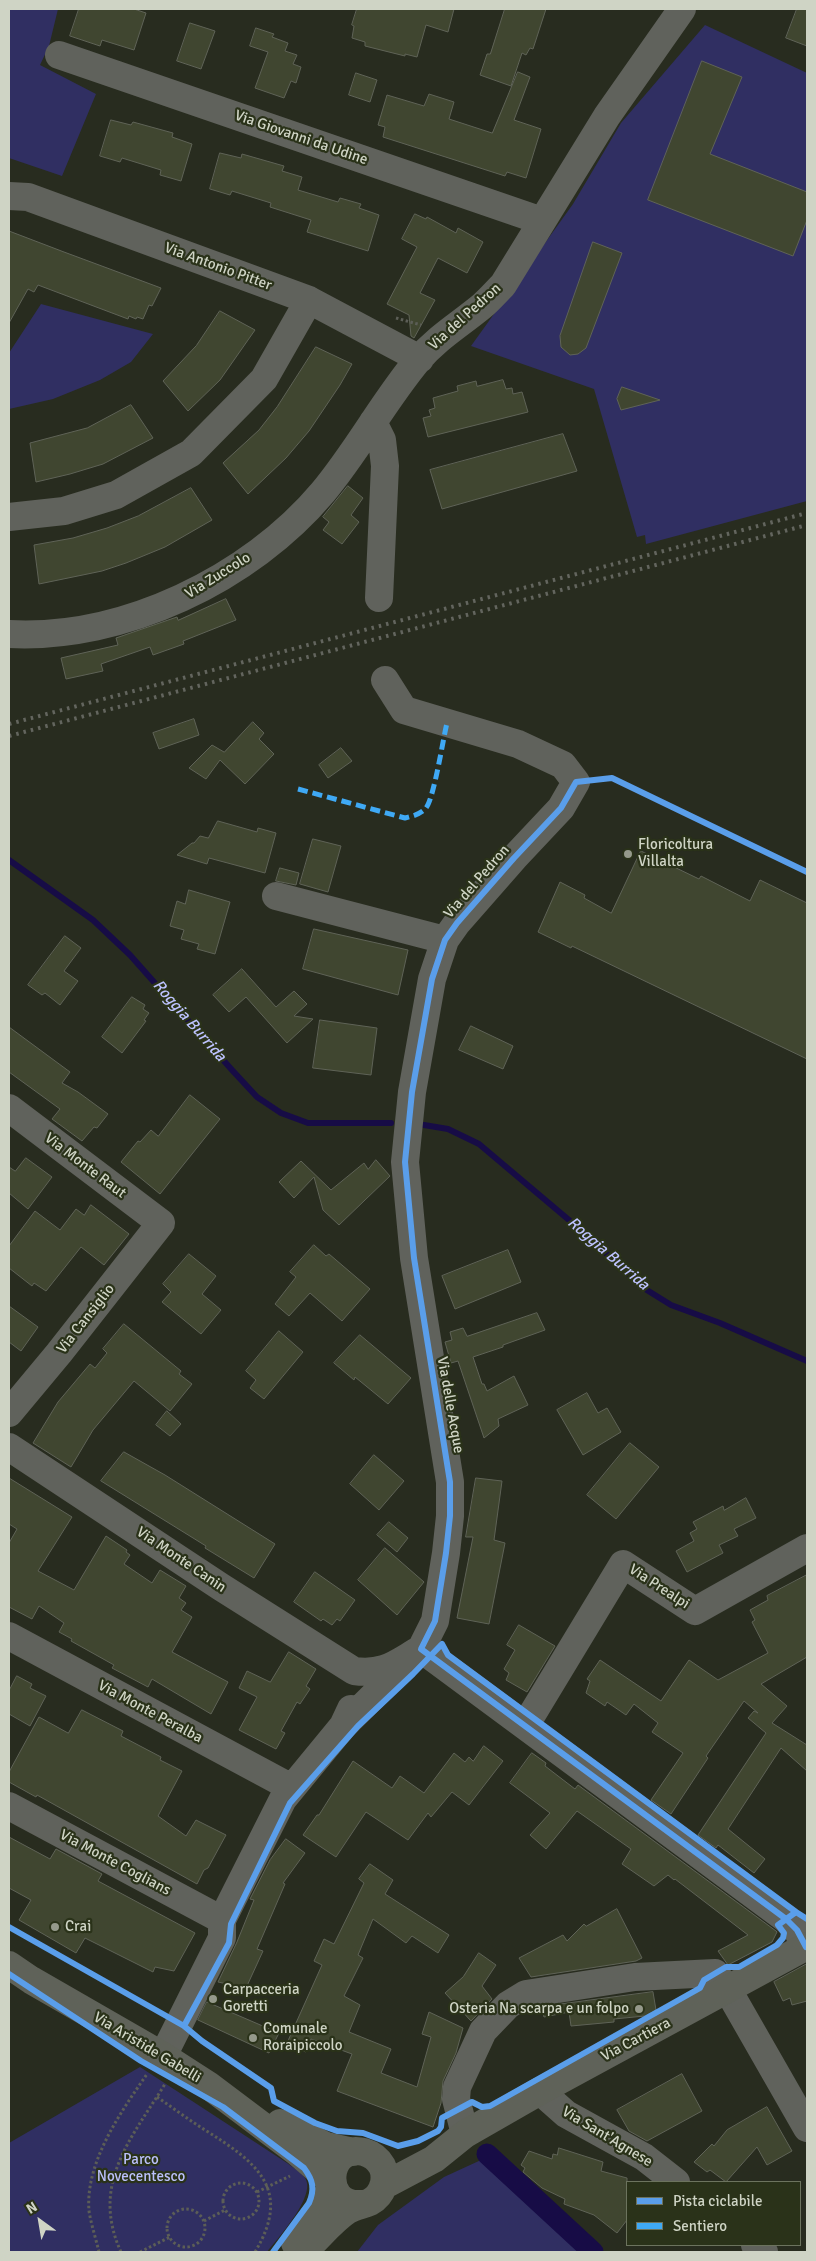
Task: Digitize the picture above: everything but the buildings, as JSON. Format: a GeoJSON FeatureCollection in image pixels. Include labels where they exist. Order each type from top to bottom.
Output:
{"type":"FeatureCollection","features":[{"type":"Feature","properties":{"kind":"main road","name":"Via Cartiera"},"geometry":{"type":"LineString","coordinates":[[365,2156],[411,2155],[465,2134],[806,1946]]}},
{"type":"Feature","properties":{"kind":"main road","name":"Via Aristide Gabelli"},"geometry":{"type":"LineString","coordinates":[[9,1965],[162,2069],[208,2085],[326,2146],[365,2156]]}},
{"type":"Feature","properties":{"kind":"main road","name":"Via Aristide Gabelli"},"geometry":{"type":"LineString","coordinates":[[208,2085],[300,2160],[332,2183]]}},
{"type":"Feature","properties":{"kind":"main road","name":"Via Cartiera"},"geometry":{"type":"LineString","coordinates":[[303,2252],[349,2209],[375,2198],[383,2186],[434,2159],[465,2134]]}},
{"type":"Feature","properties":{"kind":"main road"},"geometry":{"type":"LineString","coordinates":[[361,2204],[351,2204],[344,2200],[336,2193],[332,2183],[332,2172],[336,2163],[344,2155],[365,2156],[383,2168],[385,2177],[383,2186]]}},
{"type":"Feature","properties":{"kind":"main road"},"geometry":{"type":"LineString","coordinates":[[288,2252],[324,2202],[332,2183]]}},
{"type":"Feature","properties":{"kind":"street","name":"Via del Pedron"},"geometry":{"type":"LineString","coordinates":[[373,422],[420,359],[444,333],[482,306],[503,285],[607,116],[682,9]]}},
{"type":"Feature","properties":{"kind":"street","name":"Via Giovanni da Udine"},"geometry":{"type":"LineString","coordinates":[[59,55],[542,221]]}},
{"type":"Feature","properties":{"kind":"street","name":"Via Antonio Pitter"},"geometry":{"type":"LineString","coordinates":[[9,196],[28,197],[310,300],[420,359]]}},
{"type":"Feature","properties":{"kind":"street"},"geometry":{"type":"LineString","coordinates":[[9,517],[64,511],[116,495],[191,453],[264,378],[310,300]]}},
{"type":"Feature","properties":{"kind":"street"},"geometry":{"type":"LineString","coordinates":[[373,422],[382,440],[385,466],[379,598]]}},
{"type":"Feature","properties":{"kind":"street","name":"Via Zuccolo"},"geometry":{"type":"LineString","coordinates":[[9,634],[65,633],[131,617],[188,596],[240,565],[288,528],[323,492],[373,422]]}},
{"type":"Feature","properties":{"kind":"street","name":"Via del Pedron"},"geometry":{"type":"LineString","coordinates":[[384,680],[404,710],[518,744],[563,765],[576,782],[561,808],[514,858],[457,923],[445,940],[430,989],[412,1092],[405,1162]]}},
{"type":"Feature","properties":{"kind":"street","name":"Via del Pedron"},"geometry":{"type":"LineString","coordinates":[[276,896],[445,940]]}},
{"type":"Feature","properties":{"kind":"street","name":"Via Monte Raut"},"geometry":{"type":"LineString","coordinates":[[9,1108],[161,1223]]}},
{"type":"Feature","properties":{"kind":"street","name":"Via delle Acque"},"geometry":{"type":"LineString","coordinates":[[162,2069],[222,1938],[222,1920],[283,1799],[343,1726],[421,1649],[435,1621],[450,1516],[450,1482],[414,1258],[405,1162]]}},
{"type":"Feature","properties":{"kind":"street","name":"Via Cansiglio"},"geometry":{"type":"LineString","coordinates":[[11,1406],[59,1353],[161,1223]]}},
{"type":"Feature","properties":{"kind":"street","name":"Via Monte Canin"},"geometry":{"type":"LineString","coordinates":[[9,1447],[220,1587],[354,1671]]}},
{"type":"Feature","properties":{"kind":"street","name":"Via Prealpi"},"geometry":{"type":"LineString","coordinates":[[525,1726],[623,1564],[694,1611],[807,1548]]}},
{"type":"Feature","properties":{"kind":"street","name":"Via Monte Peralba"},"geometry":{"type":"LineString","coordinates":[[9,1636],[292,1788]]}},
{"type":"Feature","properties":{"kind":"street"},"geometry":{"type":"LineString","coordinates":[[354,1671],[369,1673],[383,1671],[421,1649],[786,1919],[797,1930],[806,1946]]}},
{"type":"Feature","properties":{"kind":"street","name":"Via delle Acque"},"geometry":{"type":"LineString","coordinates":[[343,1726],[355,1698],[357,1684],[354,1671]]}},
{"type":"Feature","properties":{"kind":"street","name":"Via Monte Coglians"},"geometry":{"type":"LineString","coordinates":[[9,1806],[222,1920]]}},
{"type":"Feature","properties":{"kind":"street"},"geometry":{"type":"LineString","coordinates":[[465,2134],[456,2099],[457,2087],[483,2031],[508,2005],[526,1994],[635,1977],[715,1973],[728,1990],[807,2128]]}},
{"type":"Feature","properties":{"kind":"street","name":"Via Sant'Agnese"},"geometry":{"type":"LineString","coordinates":[[540,2091],[566,2114],[644,2157],[675,2181]]}},
{"type":"Feature","properties":{"kind":"path"},"geometry":{"type":"LineString","coordinates":[[121,2252],[114,2232],[110,2187],[116,2167],[128,2143],[157,2097],[162,2069]]}},
{"type":"Feature","properties":{"kind":"path"},"geometry":{"type":"LineString","coordinates":[[99,2252],[89,2210],[95,2170],[102,2146],[162,2069]]}},
{"type":"Feature","properties":{"kind":"path"},"geometry":{"type":"LineString","coordinates":[[157,2097],[257,2167],[268,2187],[272,2212],[270,2223],[255,2252]]}},
{"type":"Feature","properties":{"kind":"path"},"geometry":{"type":"LineString","coordinates":[[257,2192],[268,2187],[300,2160]]}},
{"type":"Feature","properties":{"kind":"path"},"geometry":{"type":"LineString","coordinates":[[243,2182],[249,2184],[257,2192],[258,2204],[252,2215],[240,2219],[229,2215],[225,2210],[222,2198],[227,2188],[232,2185],[243,2182]]}},
{"type":"Feature","properties":{"kind":"path"},"geometry":{"type":"LineString","coordinates":[[190,2209],[201,2216],[204,2221],[204,2233],[197,2243],[191,2246],[179,2245],[170,2237],[167,2225],[173,2214],[178,2211],[190,2209]]}},
{"type":"Feature","properties":{"kind":"path"},"geometry":{"type":"LineString","coordinates":[[204,2221],[225,2210]]}},
{"type":"Feature","properties":{"kind":"path"},"geometry":{"type":"LineString","coordinates":[[140,2252],[170,2237]]}},
{"type":"Feature","properties":{"kind":"green space"},"geometry":{"type":"Polygon","coordinates":[[[9,9],[58,9],[49,46],[40,65],[96,94],[62,176],[9,158],[9,9]]]}},
{"type":"Feature","properties":{"kind":"green space"},"geometry":{"type":"Polygon","coordinates":[[[705,25],[807,73],[807,501],[646,544],[645,535],[637,537],[594,389],[471,346],[573,204],[621,123],[705,25]]]}},
{"type":"Feature","properties":{"kind":"green space"},"geometry":{"type":"Polygon","coordinates":[[[41,304],[153,334],[131,362],[100,380],[53,399],[9,409],[9,353],[41,304]]]}},
{"type":"Feature","properties":{"kind":"green space","name":"Parco Novecentesco"},"geometry":{"type":"Polygon","coordinates":[[[140,2067],[299,2172],[305,2178],[307,2185],[306,2195],[295,2216],[267,2252],[9,2252],[9,2143],[140,2067]]]}},
{"type":"Feature","properties":{"kind":"green space"},"geometry":{"type":"Polygon","coordinates":[[[481,2160],[581,2252],[357,2252],[378,2225],[444,2177],[481,2160]]]}},
{"type":"Feature","properties":{"kind":"waterway","name":"Roggia Burrida"},"geometry":{"type":"LineString","coordinates":[[9,860],[93,920],[130,955],[257,1097],[281,1113],[308,1123],[391,1123]]}},
{"type":"Feature","properties":{"kind":"waterway","name":"Roggia Burrida"},"geometry":{"type":"LineString","coordinates":[[424,1125],[448,1129],[479,1144],[582,1231],[642,1287],[671,1305],[720,1323],[807,1361]]}},
{"type":"Feature","properties":{"kind":"waterway"},"geometry":{"type":"LineString","coordinates":[[487,2154],[593,2252]]}},
{"type":"Feature","properties":{"kind":"railway"},"geometry":{"type":"LineString","coordinates":[[9,724],[807,513]]}},
{"type":"Feature","properties":{"kind":"railway"},"geometry":{"type":"LineString","coordinates":[[9,736],[807,525]]}},
{"type":"Feature","properties":{"kind":"marked path"},"geometry":{"type":"LineString","coordinates":[[298,789],[405,818],[417,814],[424,810],[429,802],[447,723]]}},
{"type":"Feature","properties":{"kind":"cycle path"},"geometry":{"type":"LineString","coordinates":[[806,1947],[797,1930],[786,1919],[421,1649],[435,1621],[450,1516],[450,1482],[414,1258],[405,1162],[412,1092],[432,979],[445,940],[457,923],[514,858],[561,808],[576,782],[612,778],[807,872]]}},
{"type":"Feature","properties":{"kind":"cycle path"},"geometry":{"type":"LineString","coordinates":[[184,2026],[229,1943],[231,1924],[290,1803],[358,1726],[442,1644],[448,1655],[796,1912]]}},
{"type":"Feature","properties":{"kind":"cycle path"},"geometry":{"type":"LineString","coordinates":[[9,1927],[184,2026],[202,2041],[271,2088],[274,2101],[315,2123],[337,2131],[363,2133],[398,2146],[418,2141],[438,2131],[441,2127],[442,2118],[472,2102],[482,2107],[490,2106],[700,1988],[704,1980],[726,1967],[739,1967],[777,1945],[783,1938],[784,1933],[778,1925],[796,1912],[807,1919]]}},
{"type":"Feature","properties":{"kind":"cycle path"},"geometry":{"type":"LineString","coordinates":[[9,1974],[141,2061],[223,2107],[304,2168],[312,2185],[311,2198],[273,2252]]}},
{"type":"Feature","properties":{"kind":"place","name":"Floricoltura Villalta"},"geometry":{"type":"Point","coordinates":[628,854]}},
{"type":"Feature","properties":{"kind":"place","name":"Crai"},"geometry":{"type":"Point","coordinates":[55,1927]}},
{"type":"Feature","properties":{"kind":"place","name":"Carpacceria Goretti"},"geometry":{"type":"Point","coordinates":[213,1999]}},
{"type":"Feature","properties":{"kind":"place","name":"Osteria Na scarpa e un folpo"},"geometry":{"type":"Point","coordinates":[639,2009]}},
{"type":"Feature","properties":{"kind":"place","name":"Comunale Roraipiccolo"},"geometry":{"type":"Point","coordinates":[253,2038]}}]}
